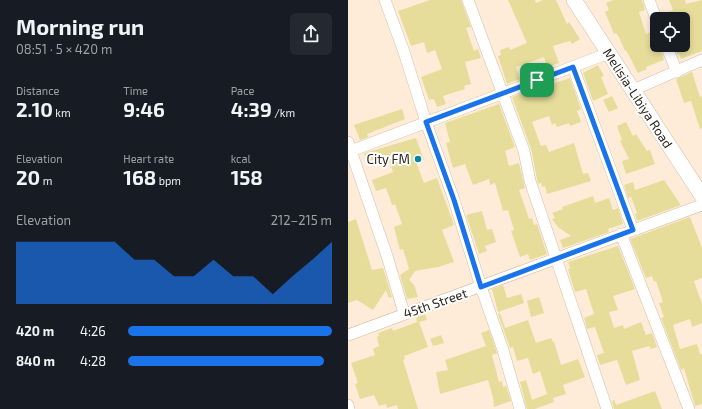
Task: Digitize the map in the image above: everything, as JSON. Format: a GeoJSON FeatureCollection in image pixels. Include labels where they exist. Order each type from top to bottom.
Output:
{"type":"FeatureCollection","features":[{"type":"Feature","properties":{"kind":"main road","name":"Melisia-Libiya Road"},"geometry":{"type":"LineString","coordinates":[[574,0],[702,196]]}},
{"type":"Feature","properties":{"kind":"street"},"geometry":{"type":"LineString","coordinates":[[385,0],[454,200],[481,287],[504,350],[520,409]]}},
{"type":"Feature","properties":{"kind":"street"},"geometry":{"type":"LineString","coordinates":[[468,0],[524,151],[530,181],[607,409]]}},
{"type":"Feature","properties":{"kind":"street"},"geometry":{"type":"LineString","coordinates":[[649,0],[654,12]]}},
{"type":"Feature","properties":{"kind":"street"},"geometry":{"type":"LineString","coordinates":[[669,52],[677,72]]}},
{"type":"Feature","properties":{"kind":"street"},"geometry":{"type":"LineString","coordinates":[[404,313],[387,256],[349,148],[426,122],[609,53]]}},
{"type":"Feature","properties":{"kind":"street"},"geometry":{"type":"LineString","coordinates":[[633,90],[702,60]]}},
{"type":"Feature","properties":{"kind":"street"},"geometry":{"type":"LineString","coordinates":[[573,67],[633,230]]}},
{"type":"Feature","properties":{"kind":"street","name":"45th Street"},"geometry":{"type":"LineString","coordinates":[[348,336],[404,313],[481,287],[702,205]]}},
{"type":"Feature","properties":{"kind":"street"},"geometry":{"type":"LineString","coordinates":[[621,234],[689,409]]}},
{"type":"Feature","properties":{"kind":"building"},"geometry":{"type":"Polygon","coordinates":[[[430,0],[461,0],[471,27],[466,28],[474,51],[478,49],[481,58],[465,62],[471,84],[464,86],[465,89],[443,96],[446,104],[437,107],[434,99],[429,100],[421,77],[442,69],[435,50],[427,53],[424,42],[411,46],[398,11],[430,0]]]}},
{"type":"Feature","properties":{"kind":"building"},"geometry":{"type":"Polygon","coordinates":[[[508,0],[535,0],[536,3],[543,0],[556,0],[567,24],[569,22],[580,39],[572,44],[570,41],[553,46],[559,63],[547,67],[544,57],[516,67],[520,79],[507,84],[498,56],[501,55],[500,50],[509,47],[510,50],[527,43],[508,0]]]}},
{"type":"Feature","properties":{"kind":"building"},"geometry":{"type":"Polygon","coordinates":[[[613,0],[642,0],[645,10],[639,12],[646,34],[650,32],[650,52],[661,52],[664,60],[646,67],[647,69],[638,73],[626,50],[625,51],[619,37],[616,33],[614,34],[605,12],[609,10],[606,3],[613,0]]]}},
{"type":"Feature","properties":{"kind":"building"},"geometry":{"type":"Polygon","coordinates":[[[669,0],[685,0],[686,4],[702,0],[702,51],[681,59],[679,54],[677,54],[676,52],[690,52],[690,12],[668,12],[673,10],[669,0]]]}},
{"type":"Feature","properties":{"kind":"building"},"geometry":{"type":"Polygon","coordinates":[[[598,65],[604,76],[601,77],[608,94],[593,101],[583,73],[598,65]]]}},
{"type":"Feature","properties":{"kind":"building"},"geometry":{"type":"Polygon","coordinates":[[[692,72],[700,97],[702,96],[702,128],[700,129],[691,101],[684,103],[676,79],[692,72]]]}},
{"type":"Feature","properties":{"kind":"building"},"geometry":{"type":"Polygon","coordinates":[[[570,78],[581,109],[577,111],[581,122],[570,126],[569,123],[557,127],[555,123],[552,125],[549,116],[532,122],[541,146],[546,145],[549,152],[574,143],[583,174],[588,173],[591,181],[547,194],[545,186],[542,187],[541,183],[538,184],[531,149],[512,97],[570,78]]]}},
{"type":"Feature","properties":{"kind":"building"},"geometry":{"type":"Polygon","coordinates":[[[612,96],[618,108],[609,112],[603,100],[612,96]]]}},
{"type":"Feature","properties":{"kind":"building"},"geometry":{"type":"Polygon","coordinates":[[[499,104],[515,147],[505,151],[509,166],[519,163],[525,188],[519,190],[529,219],[532,218],[534,225],[537,224],[547,254],[530,260],[528,254],[520,257],[511,231],[514,230],[508,210],[503,211],[495,183],[490,185],[489,179],[473,185],[465,164],[453,168],[446,143],[450,142],[445,123],[499,104]]]}},
{"type":"Feature","properties":{"kind":"building"},"geometry":{"type":"Polygon","coordinates":[[[402,109],[405,119],[367,134],[368,137],[360,140],[354,125],[402,109]]]}},
{"type":"Feature","properties":{"kind":"building"},"geometry":{"type":"Polygon","coordinates":[[[626,122],[633,136],[636,134],[647,151],[650,150],[655,164],[626,174],[622,161],[629,159],[620,141],[622,140],[617,126],[626,122]]]}},
{"type":"Feature","properties":{"kind":"building"},"geometry":{"type":"Polygon","coordinates":[[[416,138],[424,160],[416,162],[424,183],[437,178],[454,225],[442,230],[454,262],[438,267],[415,271],[409,280],[414,285],[418,297],[407,299],[400,275],[409,269],[403,249],[400,250],[394,227],[402,224],[395,204],[392,205],[386,188],[376,191],[372,180],[393,172],[387,155],[367,162],[364,153],[416,138]]]}},
{"type":"Feature","properties":{"kind":"building"},"geometry":{"type":"Polygon","coordinates":[[[664,180],[681,205],[637,221],[635,214],[637,213],[631,197],[628,198],[624,185],[633,182],[635,190],[664,180]]]}},
{"type":"Feature","properties":{"kind":"building"},"geometry":{"type":"Polygon","coordinates":[[[593,196],[595,203],[609,198],[613,210],[618,208],[623,224],[608,229],[609,232],[563,248],[560,240],[571,236],[558,227],[552,219],[555,218],[552,213],[563,209],[562,207],[593,196]]]}},
{"type":"Feature","properties":{"kind":"building"},"geometry":{"type":"Polygon","coordinates":[[[482,211],[487,230],[492,229],[496,242],[485,246],[487,251],[479,254],[466,215],[482,211]]]}},
{"type":"Feature","properties":{"kind":"building"},"geometry":{"type":"Polygon","coordinates":[[[690,217],[702,248],[702,278],[694,281],[702,304],[702,323],[692,327],[690,319],[673,325],[680,349],[697,344],[700,354],[702,354],[702,404],[695,406],[684,368],[681,370],[661,318],[664,317],[659,303],[663,302],[656,281],[654,282],[652,276],[646,278],[630,239],[690,217]]]}},
{"type":"Feature","properties":{"kind":"building"},"geometry":{"type":"Polygon","coordinates":[[[356,219],[372,270],[383,268],[392,297],[389,298],[386,290],[373,310],[357,300],[348,303],[348,222],[356,219]]]}},
{"type":"Feature","properties":{"kind":"building"},"geometry":{"type":"Polygon","coordinates":[[[618,246],[635,289],[613,296],[618,310],[609,312],[614,328],[623,325],[624,329],[641,322],[646,335],[652,333],[657,347],[651,349],[649,346],[632,351],[640,380],[626,385],[617,360],[600,365],[597,355],[604,353],[595,327],[587,329],[584,318],[594,314],[586,289],[575,292],[568,269],[570,268],[568,262],[618,246]]]}},
{"type":"Feature","properties":{"kind":"building"},"geometry":{"type":"Polygon","coordinates":[[[503,285],[507,298],[521,294],[524,303],[498,312],[492,289],[503,285]]]}},
{"type":"Feature","properties":{"kind":"building"},"geometry":{"type":"Polygon","coordinates":[[[539,297],[544,313],[531,317],[527,301],[539,297]]]}},
{"type":"Feature","properties":{"kind":"building"},"geometry":{"type":"Polygon","coordinates":[[[500,313],[505,328],[528,320],[536,343],[551,338],[554,342],[561,365],[578,359],[585,377],[563,385],[566,394],[553,398],[554,402],[535,409],[527,409],[520,382],[526,380],[532,400],[547,394],[540,371],[533,374],[528,358],[517,361],[513,347],[510,348],[498,314],[500,313]]]}},
{"type":"Feature","properties":{"kind":"building"},"geometry":{"type":"Polygon","coordinates":[[[425,314],[427,320],[419,322],[428,347],[404,356],[405,359],[403,360],[418,409],[398,409],[397,405],[387,408],[386,404],[379,406],[374,395],[360,399],[355,384],[358,383],[351,363],[375,355],[373,349],[379,346],[377,337],[379,336],[378,333],[392,328],[393,331],[417,322],[416,318],[425,314]]]}},
{"type":"Feature","properties":{"kind":"building"},"geometry":{"type":"Polygon","coordinates":[[[489,330],[497,353],[492,355],[499,382],[502,381],[503,387],[506,386],[511,401],[494,407],[488,380],[440,394],[436,372],[448,370],[445,360],[486,346],[481,333],[489,330]]]}},
{"type":"Feature","properties":{"kind":"building"},"geometry":{"type":"Polygon","coordinates":[[[441,335],[444,343],[433,346],[430,339],[441,335]]]}},
{"type":"Feature","properties":{"kind":"building"},"geometry":{"type":"Polygon","coordinates":[[[655,391],[662,409],[614,409],[612,401],[614,400],[616,405],[655,391]]]}},
{"type":"Feature","properties":{"kind":"place","name":"City FM"},"geometry":{"type":"Point","coordinates":[418,159]}},
{"type":"Feature","properties":{"kind":"route"},"geometry":{"type":"LineString","coordinates":[[573,67],[633,230],[481,287],[454,200],[426,122],[537,80],[573,67]]}}]}
